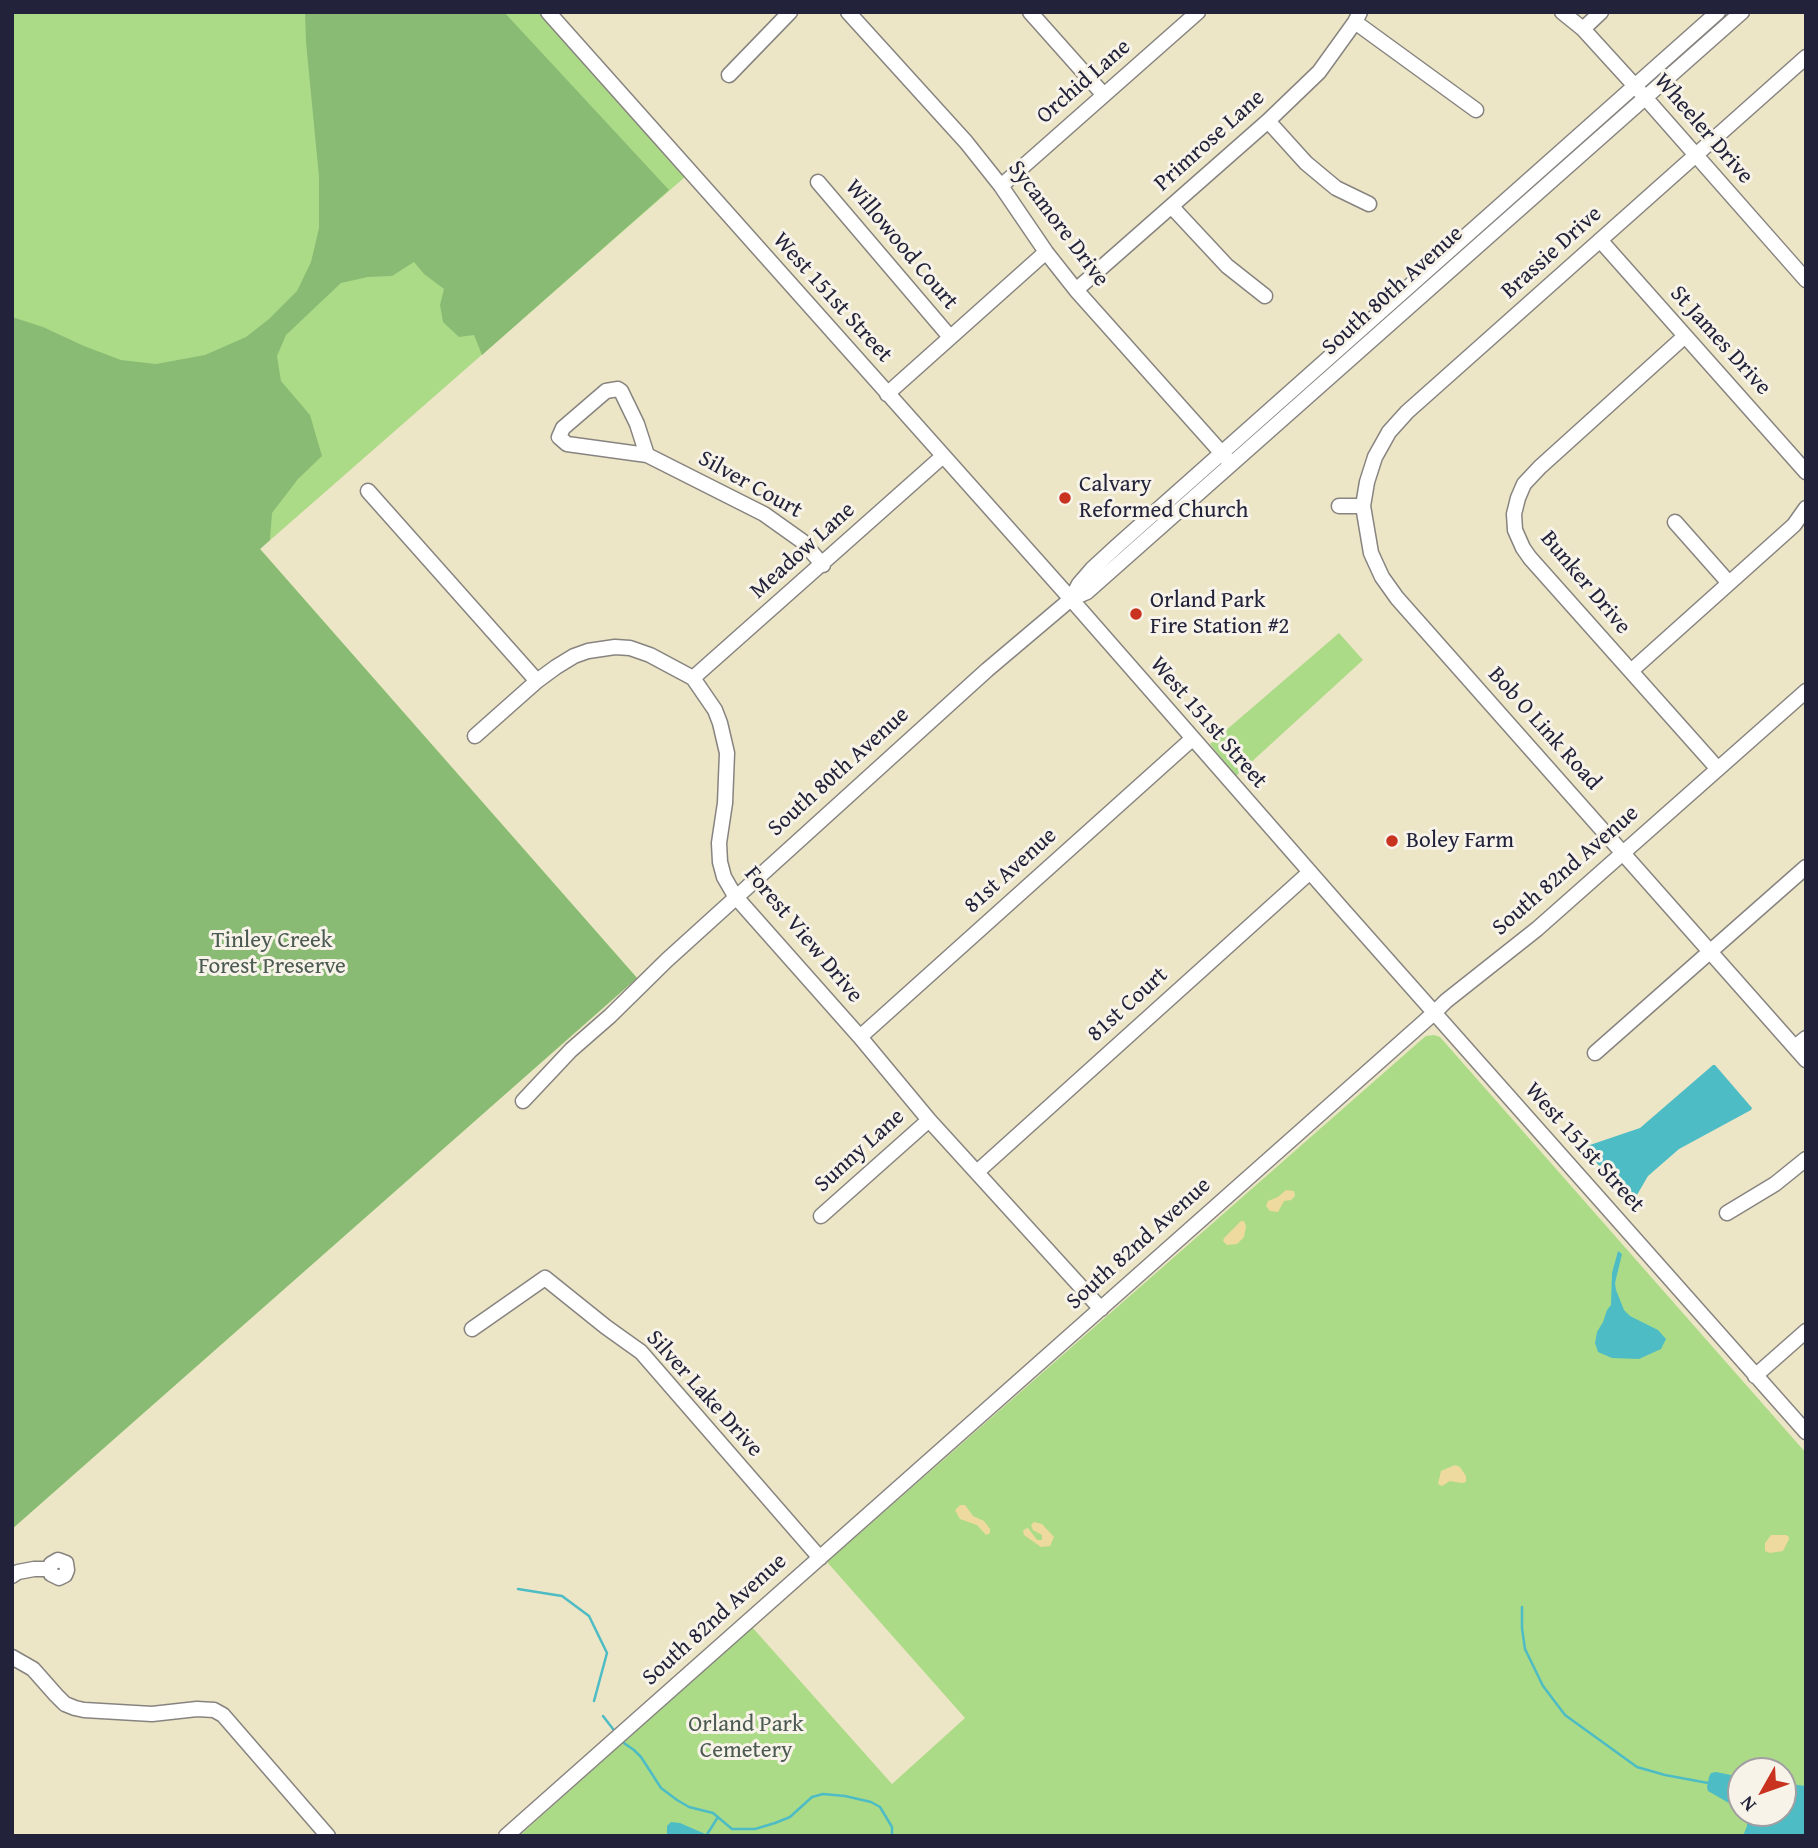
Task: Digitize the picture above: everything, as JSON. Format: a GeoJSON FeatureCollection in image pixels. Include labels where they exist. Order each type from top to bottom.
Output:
{"type":"FeatureCollection","features":[{"type":"Feature","properties":{"kind":"street","name":"West 151st Street"},"geometry":{"type":"LineString","coordinates":[[548,12],[1071,599],[1806,1432]]}},
{"type":"Feature","properties":{"kind":"street"},"geometry":{"type":"LineString","coordinates":[[729,75],[790,12]]}},
{"type":"Feature","properties":{"kind":"street","name":"Sycamore Drive"},"geometry":{"type":"LineString","coordinates":[[848,12],[966,142],[1076,290],[1231,464]]}},
{"type":"Feature","properties":{"kind":"street"},"geometry":{"type":"LineString","coordinates":[[1030,12],[1103,94]]}},
{"type":"Feature","properties":{"kind":"street","name":"Orchid Lane"},"geometry":{"type":"LineString","coordinates":[[1001,186],[1198,12]]}},
{"type":"Feature","properties":{"kind":"street","name":"Wheeler Drive"},"geometry":{"type":"LineString","coordinates":[[1562,12],[1583,29],[1646,98],[1806,280]]}},
{"type":"Feature","properties":{"kind":"street"},"geometry":{"type":"LineString","coordinates":[[1583,29],[1601,12]]}},
{"type":"Feature","properties":{"kind":"street","name":"South 80th Avenue"},"geometry":{"type":"LineString","coordinates":[[1071,599],[1091,569],[1718,12]]}},
{"type":"Feature","properties":{"kind":"street","name":"South 80th Avenue"},"geometry":{"type":"LineString","coordinates":[[523,1101],[571,1050],[667,960],[987,670],[1071,599],[1087,592],[1742,12]]}},
{"type":"Feature","properties":{"kind":"street"},"geometry":{"type":"LineString","coordinates":[[1357,17],[1476,110]]}},
{"type":"Feature","properties":{"kind":"street","name":"Primrose Lane"},"geometry":{"type":"LineString","coordinates":[[1076,290],[1268,121],[1319,72],[1357,17]]}},
{"type":"Feature","properties":{"kind":"street","name":"Brassie Drive"},"geometry":{"type":"LineString","coordinates":[[1363,506],[1375,457],[1390,432],[1407,412],[1806,57]]}},
{"type":"Feature","properties":{"kind":"street"},"geometry":{"type":"LineString","coordinates":[[1268,121],[1306,163],[1336,188],[1369,204]]}},
{"type":"Feature","properties":{"kind":"street","name":"Willowood Court"},"geometry":{"type":"LineString","coordinates":[[818,182],[950,337]]}},
{"type":"Feature","properties":{"kind":"street"},"geometry":{"type":"LineString","coordinates":[[1171,207],[1227,266],[1265,296]]}},
{"type":"Feature","properties":{"kind":"street","name":"St James Drive"},"geometry":{"type":"LineString","coordinates":[[1600,240],[1806,472]]}},
{"type":"Feature","properties":{"kind":"street"},"geometry":{"type":"LineString","coordinates":[[887,394],[1046,252]]}},
{"type":"Feature","properties":{"kind":"street","name":"Bunker Drive"},"geometry":{"type":"LineString","coordinates":[[1685,336],[1524,484],[1514,514],[1515,530],[1525,552],[1718,769]]}},
{"type":"Feature","properties":{"kind":"street","name":"Silver Court"},"geometry":{"type":"LineString","coordinates":[[647,455],[637,424],[618,389],[606,391],[563,428],[559,437],[567,444],[647,455],[764,514],[802,541],[823,565]]}},
{"type":"Feature","properties":{"kind":"street","name":"Meadow Lane"},"geometry":{"type":"LineString","coordinates":[[693,678],[943,456]]}},
{"type":"Feature","properties":{"kind":"street"},"geometry":{"type":"LineString","coordinates":[[368,491],[537,681]]}},
{"type":"Feature","properties":{"kind":"street"},"geometry":{"type":"LineString","coordinates":[[1339,506],[1363,506]]}},
{"type":"Feature","properties":{"kind":"street","name":"Bob O Link Road"},"geometry":{"type":"LineString","coordinates":[[1363,506],[1371,553],[1382,577],[1397,598],[1710,952],[1800,1042],[1806,1060]]}},
{"type":"Feature","properties":{"kind":"street"},"geometry":{"type":"LineString","coordinates":[[1630,671],[1794,525],[1806,508]]}},
{"type":"Feature","properties":{"kind":"street"},"geometry":{"type":"LineString","coordinates":[[1675,522],[1729,583]]}},
{"type":"Feature","properties":{"kind":"street","name":"Forest View Drive"},"geometry":{"type":"LineString","coordinates":[[475,736],[555,667],[582,653],[615,647],[629,648],[650,654],[693,678],[715,710],[727,753],[725,803],[719,843],[720,862],[724,877],[735,897],[860,1037],[929,1120],[1101,1309]]}},
{"type":"Feature","properties":{"kind":"street","name":"South 82nd Avenue"},"geometry":{"type":"LineString","coordinates":[[506,1836],[1446,1001],[1537,929],[1806,691]]}},
{"type":"Feature","properties":{"kind":"street","name":"81st Avenue"},"geometry":{"type":"LineString","coordinates":[[860,1037],[1192,738]]}},
{"type":"Feature","properties":{"kind":"street"},"geometry":{"type":"LineString","coordinates":[[1595,1054],[1806,867]]}},
{"type":"Feature","properties":{"kind":"street","name":"81st Court"},"geometry":{"type":"LineString","coordinates":[[977,1172],[1310,872]]}},
{"type":"Feature","properties":{"kind":"street","name":"Sunny Lane"},"geometry":{"type":"LineString","coordinates":[[821,1216],[929,1120]]}},
{"type":"Feature","properties":{"kind":"street"},"geometry":{"type":"LineString","coordinates":[[1727,1213],[1776,1184],[1806,1159]]}},
{"type":"Feature","properties":{"kind":"street","name":"Silver Lake Drive"},"geometry":{"type":"LineString","coordinates":[[472,1329],[545,1278],[641,1352],[820,1558]]}},
{"type":"Feature","properties":{"kind":"street"},"geometry":{"type":"LineString","coordinates":[[1755,1376],[1806,1331]]}},
{"type":"Feature","properties":{"kind":"street"},"geometry":{"type":"LineString","coordinates":[[12,1576],[34,1569],[50,1569]]}},
{"type":"Feature","properties":{"kind":"street"},"geometry":{"type":"LineString","coordinates":[[12,1657],[33,1669],[56,1695],[75,1708],[152,1714],[197,1709],[215,1710],[223,1715],[328,1836]]}},
{"type":"Feature","properties":{"kind":"green space","name":"Tinley Creek Forest Preserve"},"geometry":{"type":"Polygon","coordinates":[[[12,12],[539,12],[685,177],[260,549],[637,978],[12,1529],[12,12]]]}},
{"type":"Feature","properties":{"kind":"green space","name":"Tinley Creek Forest Preserve"},"geometry":{"type":"Polygon","coordinates":[[[305,12],[504,12],[669,190],[482,355],[474,335],[459,337],[443,322],[440,305],[444,289],[424,274],[414,262],[392,276],[368,277],[341,283],[286,335],[277,356],[281,381],[310,415],[322,456],[298,479],[272,513],[270,540],[260,549],[637,978],[12,1529],[12,317],[121,360],[156,364],[205,355],[246,337],[297,291],[311,262],[319,228],[319,177],[305,12]]]}},
{"type":"Feature","properties":{"kind":"green space"},"geometry":{"type":"Polygon","coordinates":[[[1339,633],[1363,660],[1236,776],[1210,744],[1339,633]]]}},
{"type":"Feature","properties":{"kind":"green space","name":"Orland Park Cemetery"},"geometry":{"type":"Polygon","coordinates":[[[1434,1035],[1440,1037],[1806,1453],[1806,1836],[519,1836],[752,1627],[892,1784],[965,1718],[827,1562],[1426,1036],[1434,1035]]]}},
{"type":"Feature","properties":{"kind":"sand"},"geometry":{"type":"Polygon","coordinates":[[[1286,1190],[1294,1191],[1295,1196],[1284,1201],[1278,1212],[1270,1211],[1266,1206],[1268,1201],[1286,1190]]]}},
{"type":"Feature","properties":{"kind":"sand"},"geometry":{"type":"Polygon","coordinates":[[[1244,1221],[1246,1226],[1244,1237],[1237,1244],[1227,1245],[1223,1241],[1224,1238],[1244,1221]]]}},
{"type":"Feature","properties":{"kind":"sand"},"geometry":{"type":"Polygon","coordinates":[[[1455,1465],[1460,1467],[1466,1476],[1466,1482],[1450,1481],[1442,1486],[1438,1484],[1441,1471],[1455,1465]]]}},
{"type":"Feature","properties":{"kind":"sand"},"geometry":{"type":"Polygon","coordinates":[[[960,1505],[965,1505],[973,1516],[984,1521],[990,1533],[986,1535],[977,1525],[960,1519],[955,1510],[960,1505]]]}},
{"type":"Feature","properties":{"kind":"sand"},"geometry":{"type":"Polygon","coordinates":[[[1034,1522],[1042,1524],[1054,1537],[1050,1546],[1041,1547],[1024,1535],[1023,1530],[1028,1528],[1037,1540],[1042,1540],[1042,1535],[1033,1530],[1031,1525],[1034,1522]]]}},
{"type":"Feature","properties":{"kind":"sand"},"geometry":{"type":"Polygon","coordinates":[[[1771,1535],[1789,1537],[1783,1551],[1765,1551],[1765,1543],[1771,1535]]]}},
{"type":"Feature","properties":{"kind":"water"},"geometry":{"type":"Polygon","coordinates":[[[1713,1065],[1751,1110],[1679,1149],[1648,1176],[1631,1201],[1584,1147],[1640,1128],[1713,1065]]]}},
{"type":"Feature","properties":{"kind":"water"},"geometry":{"type":"Polygon","coordinates":[[[1618,1251],[1622,1254],[1615,1283],[1624,1310],[1630,1316],[1658,1330],[1666,1339],[1661,1349],[1639,1359],[1612,1358],[1598,1352],[1595,1343],[1597,1332],[1611,1305],[1612,1273],[1618,1251]]]}},
{"type":"Feature","properties":{"kind":"water"},"geometry":{"type":"Polygon","coordinates":[[[1711,1773],[1727,1774],[1727,1802],[1708,1791],[1711,1773]]]}},
{"type":"Feature","properties":{"kind":"water"},"geometry":{"type":"Polygon","coordinates":[[[1797,1785],[1806,1786],[1806,1836],[1743,1836],[1747,1827],[1797,1827],[1797,1785]]]}},
{"type":"Feature","properties":{"kind":"water"},"geometry":{"type":"Polygon","coordinates":[[[671,1822],[710,1836],[667,1836],[667,1826],[671,1822]]]}},
{"type":"Feature","properties":{"kind":"waterway"},"geometry":{"type":"LineString","coordinates":[[518,1589],[562,1596],[589,1616],[607,1653],[594,1701]]}},
{"type":"Feature","properties":{"kind":"waterway"},"geometry":{"type":"LineString","coordinates":[[1522,1607],[1525,1649],[1543,1686],[1565,1715],[1637,1767],[1708,1783]]}},
{"type":"Feature","properties":{"kind":"waterway"},"geometry":{"type":"LineString","coordinates":[[603,1716],[613,1729]]}},
{"type":"Feature","properties":{"kind":"waterway"},"geometry":{"type":"LineString","coordinates":[[621,1741],[641,1757],[661,1788],[689,1807],[713,1813],[732,1829],[755,1829],[775,1823],[790,1817],[812,1797],[823,1794],[845,1796],[880,1807],[892,1827],[892,1836]]}},
{"type":"Feature","properties":{"kind":"waterway"},"geometry":{"type":"LineString","coordinates":[[706,1836],[718,1817]]}},
{"type":"Feature","properties":{"kind":"place","name":"Calvary Reformed Church"},"geometry":{"type":"Point","coordinates":[1065,498]}},
{"type":"Feature","properties":{"kind":"place","name":"Orland Park Fire Station #2"},"geometry":{"type":"Point","coordinates":[1136,614]}},
{"type":"Feature","properties":{"kind":"place","name":"Boley Farm"},"geometry":{"type":"Point","coordinates":[1392,841]}}]}
